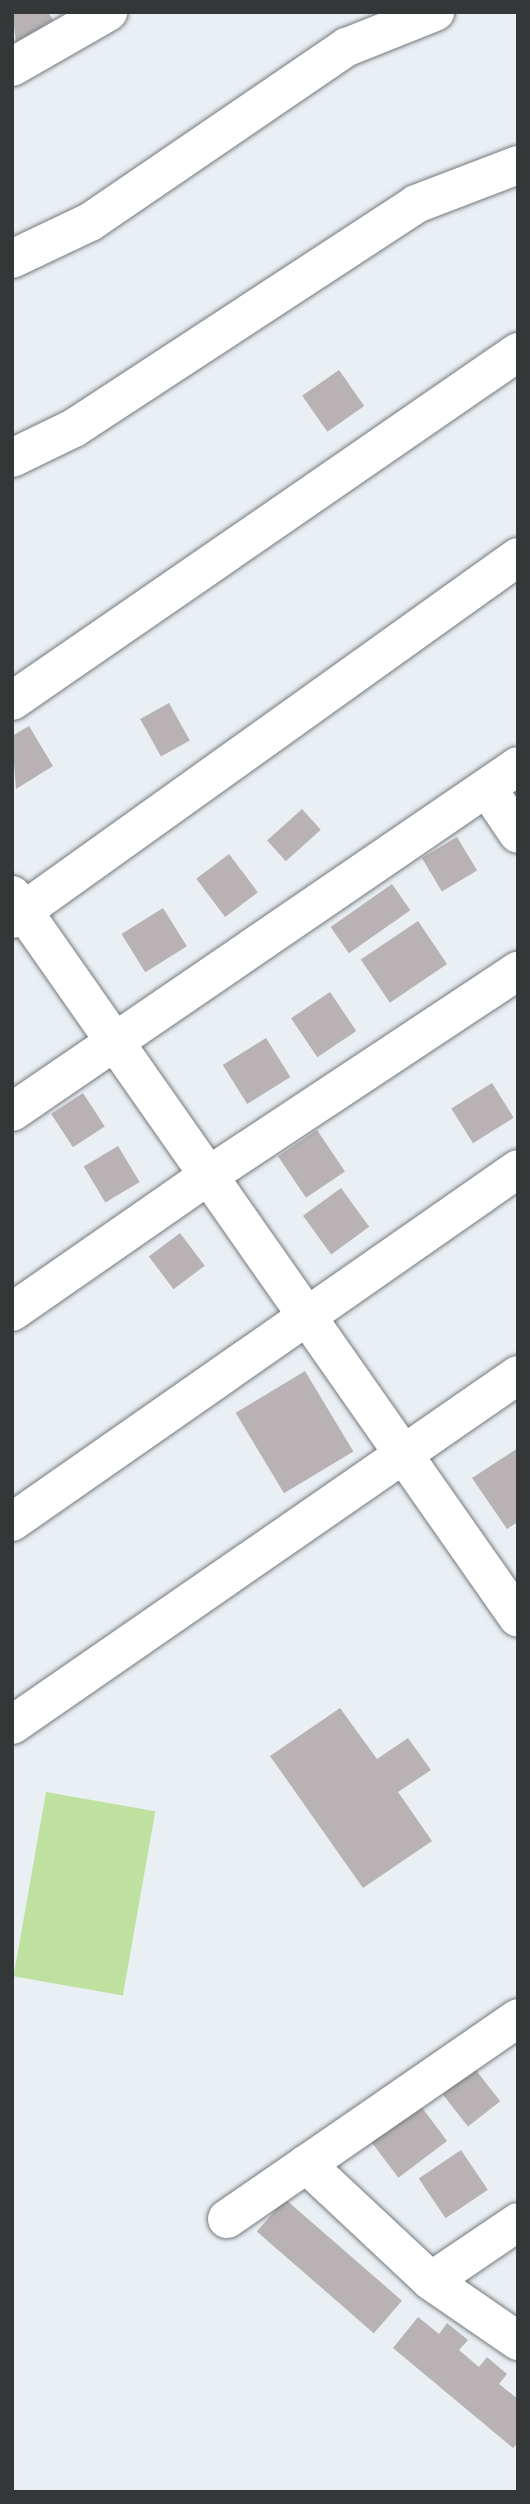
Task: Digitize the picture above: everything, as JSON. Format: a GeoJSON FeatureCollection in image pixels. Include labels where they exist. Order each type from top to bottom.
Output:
{"type":"FeatureCollection","features":[{"type":"Feature","properties":{"kind":"street"},"geometry":{"type":"LineString","coordinates":[[12,67],[108,12]]}},
{"type":"Feature","properties":{"kind":"street"},"geometry":{"type":"LineString","coordinates":[[12,259],[90,222],[347,47],[435,12]]}},
{"type":"Feature","properties":{"kind":"street"},"geometry":{"type":"LineString","coordinates":[[12,458],[74,428],[416,204],[518,165]]}},
{"type":"Feature","properties":{"kind":"street"},"geometry":{"type":"LineString","coordinates":[[12,701],[518,352]]}},
{"type":"Feature","properties":{"kind":"street"},"geometry":{"type":"LineString","coordinates":[[514,1605],[403,1455],[208,1176],[16,909],[518,557]]}},
{"type":"Feature","properties":{"kind":"street"},"geometry":{"type":"LineString","coordinates":[[12,1112],[115,1045],[518,766]]}},
{"type":"Feature","properties":{"kind":"street"},"geometry":{"type":"LineString","coordinates":[[487,788],[518,834]]}},
{"type":"Feature","properties":{"kind":"street"},"geometry":{"type":"LineString","coordinates":[[12,1312],[208,1176],[518,971]]}},
{"type":"Feature","properties":{"kind":"street"},"geometry":{"type":"LineString","coordinates":[[12,1522],[518,1169]]}},
{"type":"Feature","properties":{"kind":"street"},"geometry":{"type":"LineString","coordinates":[[12,1725],[518,1375]]}},
{"type":"Feature","properties":{"kind":"street"},"geometry":{"type":"LineString","coordinates":[[227,2219],[518,2018]]}},
{"type":"Feature","properties":{"kind":"street"},"geometry":{"type":"LineString","coordinates":[[306,2164],[431,2281],[518,2341]]}},
{"type":"Feature","properties":{"kind":"street"},"geometry":{"type":"LineString","coordinates":[[431,2281],[518,2222]]}},
{"type":"Feature","properties":{"kind":"green space"},"geometry":{"type":"Polygon","coordinates":[[[46,1792],[155,1811],[123,1995],[14,1976],[46,1792]]]}},
{"type":"Feature","properties":{"kind":"building"},"geometry":{"type":"Polygon","coordinates":[[[12,12],[48,12],[53,20],[16,42],[12,12]]]}},
{"type":"Feature","properties":{"kind":"building"},"geometry":{"type":"Polygon","coordinates":[[[339,370],[364,406],[327,432],[302,396],[339,370]]]}},
{"type":"Feature","properties":{"kind":"building"},"geometry":{"type":"Polygon","coordinates":[[[169,703],[190,741],[161,757],[140,719],[169,703]]]}},
{"type":"Feature","properties":{"kind":"building"},"geometry":{"type":"Polygon","coordinates":[[[29,726],[53,766],[16,789],[12,736],[29,726]]]}},
{"type":"Feature","properties":{"kind":"building"},"geometry":{"type":"Polygon","coordinates":[[[302,809],[321,830],[286,861],[267,840],[302,809]]]}},
{"type":"Feature","properties":{"kind":"building"},"geometry":{"type":"Polygon","coordinates":[[[457,837],[477,870],[442,892],[422,858],[457,837]]]}},
{"type":"Feature","properties":{"kind":"building"},"geometry":{"type":"Polygon","coordinates":[[[229,854],[258,892],[225,917],[196,879],[229,854]]]}},
{"type":"Feature","properties":{"kind":"building"},"geometry":{"type":"Polygon","coordinates":[[[392,884],[410,910],[349,953],[331,927],[392,884]]]}},
{"type":"Feature","properties":{"kind":"building"},"geometry":{"type":"Polygon","coordinates":[[[163,908],[187,946],[145,972],[121,934],[163,908]]]}},
{"type":"Feature","properties":{"kind":"building"},"geometry":{"type":"Polygon","coordinates":[[[418,921],[447,964],[390,1003],[361,960],[418,921]]]}},
{"type":"Feature","properties":{"kind":"building"},"geometry":{"type":"Polygon","coordinates":[[[330,992],[356,1031],[317,1057],[291,1018],[330,992]]]}},
{"type":"Feature","properties":{"kind":"building"},"geometry":{"type":"Polygon","coordinates":[[[266,1038],[290,1077],[247,1104],[223,1065],[266,1038]]]}},
{"type":"Feature","properties":{"kind":"building"},"geometry":{"type":"Polygon","coordinates":[[[492,1083],[514,1118],[473,1143],[451,1108],[492,1083]]]}},
{"type":"Feature","properties":{"kind":"building"},"geometry":{"type":"Polygon","coordinates":[[[83,1093],[105,1127],[73,1147],[51,1114],[83,1093]]]}},
{"type":"Feature","properties":{"kind":"building"},"geometry":{"type":"Polygon","coordinates":[[[317,1130],[345,1171],[306,1198],[278,1156],[317,1130]]]}},
{"type":"Feature","properties":{"kind":"building"},"geometry":{"type":"Polygon","coordinates":[[[118,1146],[140,1182],[105,1203],[84,1167],[118,1146]]]}},
{"type":"Feature","properties":{"kind":"building"},"geometry":{"type":"Polygon","coordinates":[[[341,1188],[369,1227],[331,1254],[303,1216],[341,1188]]]}},
{"type":"Feature","properties":{"kind":"building"},"geometry":{"type":"Polygon","coordinates":[[[180,1233],[205,1266],[174,1289],[149,1256],[180,1233]]]}},
{"type":"Feature","properties":{"kind":"building"},"geometry":{"type":"Polygon","coordinates":[[[305,1371],[353,1452],[284,1493],[236,1413],[305,1371]]]}},
{"type":"Feature","properties":{"kind":"building"},"geometry":{"type":"Polygon","coordinates":[[[518,1448],[518,1522],[507,1529],[472,1478],[518,1448]]]}},
{"type":"Feature","properties":{"kind":"building"},"geometry":{"type":"Polygon","coordinates":[[[340,1708],[377,1759],[408,1738],[431,1770],[398,1792],[432,1841],[363,1888],[270,1756],[340,1708]]]}},
{"type":"Feature","properties":{"kind":"building"},"geometry":{"type":"Polygon","coordinates":[[[475,2069],[500,2101],[468,2127],[443,2094],[475,2069]]]}},
{"type":"Feature","properties":{"kind":"building"},"geometry":{"type":"Polygon","coordinates":[[[420,2105],[447,2141],[398,2178],[371,2142],[420,2105]]]}},
{"type":"Feature","properties":{"kind":"building"},"geometry":{"type":"Polygon","coordinates":[[[461,2150],[488,2190],[446,2218],[419,2179],[461,2150]]]}},
{"type":"Feature","properties":{"kind":"building"},"geometry":{"type":"Polygon","coordinates":[[[285,2199],[402,2301],[374,2333],[257,2231],[285,2199]]]}},
{"type":"Feature","properties":{"kind":"building"},"geometry":{"type":"Polygon","coordinates":[[[418,2317],[439,2334],[447,2323],[468,2340],[459,2350],[479,2367],[487,2357],[507,2374],[499,2384],[518,2399],[518,2443],[513,2448],[393,2348],[418,2317]]]}}]}
